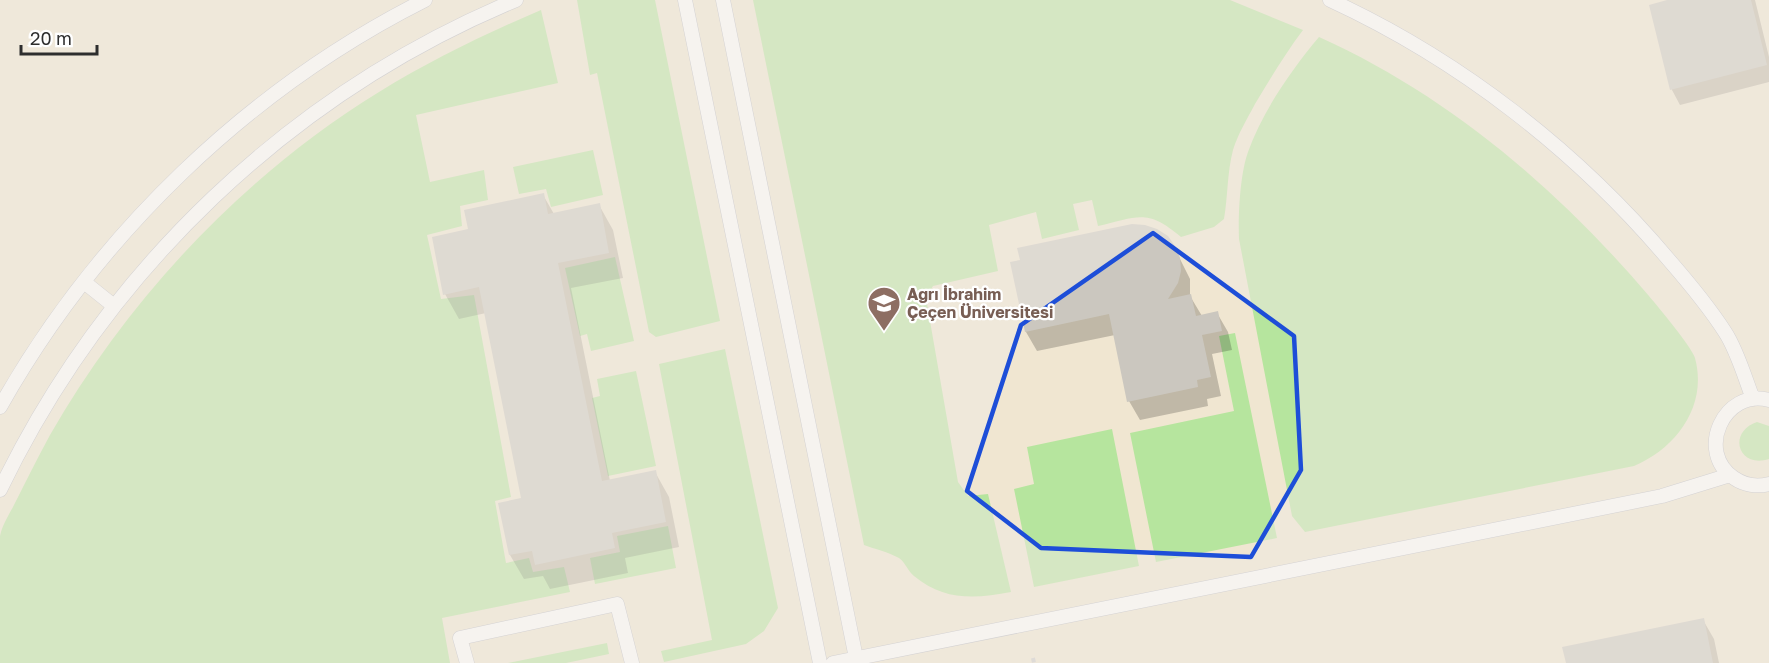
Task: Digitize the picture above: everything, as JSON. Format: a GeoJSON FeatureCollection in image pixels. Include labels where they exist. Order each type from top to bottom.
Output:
{"type":"FeatureCollection","features":[{"type":"Feature","properties":{"kind":"lane"},"geometry":{"type":"LineString","coordinates":[[0,407],[52,324],[84,282],[138,218],[186,169],[237,124],[291,82],[347,44],[425,0]]}},
{"type":"Feature","properties":{"kind":"lane"},"geometry":{"type":"LineString","coordinates":[[0,490],[47,401],[84,346],[166,244],[212,197],[313,113],[368,76],[425,43],[516,0]]}},
{"type":"Feature","properties":{"kind":"lane"},"geometry":{"type":"LineString","coordinates":[[685,0],[820,663]]}},
{"type":"Feature","properties":{"kind":"lane"},"geometry":{"type":"LineString","coordinates":[[723,0],[857,661]]}},
{"type":"Feature","properties":{"kind":"lane"},"geometry":{"type":"LineString","coordinates":[[1335,1],[1404,38],[1458,71],[1558,147],[1604,189],[1662,251],[1726,333],[1753,399]]}},
{"type":"Feature","properties":{"kind":"lane"},"geometry":{"type":"LineString","coordinates":[[84,282],[114,306]]}},
{"type":"Feature","properties":{"kind":"lane"},"geometry":{"type":"LineString","coordinates":[[1769,400],[1753,399],[1741,402],[1730,409],[1722,418],[1715,442],[1716,454],[1730,475],[1740,482],[1752,485],[1769,484]]}},
{"type":"Feature","properties":{"kind":"lane"},"geometry":{"type":"LineString","coordinates":[[833,663],[857,661],[1662,496],[1730,475]]}},
{"type":"Feature","properties":{"kind":"lane"},"geometry":{"type":"LineString","coordinates":[[467,663],[460,638],[617,604],[632,663]]}},
{"type":"Feature","properties":{"kind":"highlighted area"},"geometry":{"type":"Polygon","coordinates":[[[1153,233],[1294,336],[1301,470],[1251,557],[1041,548],[967,491],[1021,325],[1153,233]]]}},
{"type":"Feature","properties":{"kind":"shaded area","name":"Ağrı İbrahim Çeçen Üniversitesi"},"geometry":{"type":"Polygon","coordinates":[[[0,0],[1769,0],[1769,663],[0,663],[0,0]]]}},
{"type":"Feature","properties":{"kind":"green space"},"geometry":{"type":"Polygon","coordinates":[[[577,0],[655,0],[720,321],[656,337],[649,332],[597,73],[590,75],[577,0]]]}},
{"type":"Feature","properties":{"kind":"green space"},"geometry":{"type":"Polygon","coordinates":[[[753,0],[1230,0],[1303,30],[1266,85],[1237,138],[1231,159],[1224,219],[1214,227],[1181,237],[1150,218],[1133,218],[1098,226],[1092,200],[1073,204],[1079,230],[1042,239],[1036,212],[989,225],[998,271],[933,286],[926,298],[958,482],[968,496],[988,494],[1011,592],[972,597],[948,594],[925,584],[914,576],[899,558],[864,545],[753,0]]]}},
{"type":"Feature","properties":{"kind":"green space"},"geometry":{"type":"Polygon","coordinates":[[[541,10],[558,83],[416,115],[430,182],[484,170],[488,200],[460,206],[462,226],[427,235],[441,299],[474,295],[511,497],[495,501],[506,563],[529,558],[533,572],[564,567],[570,592],[442,618],[450,663],[0,663],[0,536],[4,525],[50,435],[81,384],[153,288],[236,201],[282,161],[329,125],[418,69],[541,10]]]}},
{"type":"Feature","properties":{"kind":"green space"},"geometry":{"type":"Polygon","coordinates":[[[1319,37],[1366,60],[1412,87],[1456,116],[1498,148],[1539,182],[1577,219],[1649,296],[1693,353],[1698,376],[1697,393],[1692,409],[1675,437],[1663,448],[1634,466],[1305,532],[1292,516],[1239,239],[1239,218],[1243,172],[1254,137],[1279,92],[1319,37]]]}},
{"type":"Feature","properties":{"kind":"green space"},"geometry":{"type":"Polygon","coordinates":[[[593,150],[603,195],[551,207],[546,189],[519,194],[513,167],[593,150]]]}},
{"type":"Feature","properties":{"kind":"green space"},"geometry":{"type":"Polygon","coordinates":[[[615,257],[634,341],[591,351],[587,334],[580,336],[565,268],[615,257]]]}},
{"type":"Feature","properties":{"kind":"green space"},"geometry":{"type":"Polygon","coordinates":[[[1235,333],[1277,538],[1156,562],[1130,433],[1234,411],[1219,336],[1235,333]]]}},
{"type":"Feature","properties":{"kind":"green space"},"geometry":{"type":"Polygon","coordinates":[[[725,349],[778,608],[764,631],[746,644],[664,662],[661,651],[712,640],[659,364],[725,349]]]}},
{"type":"Feature","properties":{"kind":"green space"},"geometry":{"type":"Polygon","coordinates":[[[636,371],[656,466],[608,476],[592,398],[600,396],[597,379],[636,371]]]}},
{"type":"Feature","properties":{"kind":"green space"},"geometry":{"type":"Polygon","coordinates":[[[1757,422],[1769,426],[1769,459],[1758,461],[1744,454],[1739,441],[1742,433],[1757,422]]]}},
{"type":"Feature","properties":{"kind":"green space"},"geometry":{"type":"Polygon","coordinates":[[[1112,429],[1139,566],[1034,587],[1014,489],[1034,484],[1027,447],[1112,429]]]}},
{"type":"Feature","properties":{"kind":"green space"},"geometry":{"type":"Polygon","coordinates":[[[668,526],[676,568],[595,584],[590,558],[620,552],[617,536],[668,526]]]}},
{"type":"Feature","properties":{"kind":"green space"},"geometry":{"type":"Polygon","coordinates":[[[607,643],[609,654],[566,663],[508,663],[607,643]]]}},
{"type":"Feature","properties":{"kind":"building"},"geometry":{"type":"Polygon","coordinates":[[[1667,0],[1751,0],[1767,65],[1670,90],[1649,5],[1667,0]]]}},
{"type":"Feature","properties":{"kind":"building"},"geometry":{"type":"Polygon","coordinates":[[[544,193],[548,214],[600,203],[609,253],[558,263],[602,481],[656,470],[666,522],[612,533],[615,548],[535,565],[532,551],[509,555],[498,503],[521,498],[479,287],[443,295],[432,237],[468,229],[464,210],[544,193]]]}},
{"type":"Feature","properties":{"kind":"building"},"geometry":{"type":"Polygon","coordinates":[[[1132,224],[1157,229],[1168,236],[1175,246],[1180,258],[1181,271],[1178,283],[1168,299],[1191,294],[1196,316],[1218,311],[1222,331],[1202,335],[1211,377],[1197,380],[1198,387],[1127,402],[1109,314],[1025,332],[1010,262],[1020,260],[1017,248],[1132,224]]]}},
{"type":"Feature","properties":{"kind":"building"},"geometry":{"type":"Polygon","coordinates":[[[1704,618],[1713,663],[1566,663],[1562,647],[1704,618]]]}},
{"type":"Feature","properties":{"kind":"place","name":"Ağrı İbrahim Çeçen Üniversitesi"},"geometry":{"type":"Point","coordinates":[884,332]}}]}
